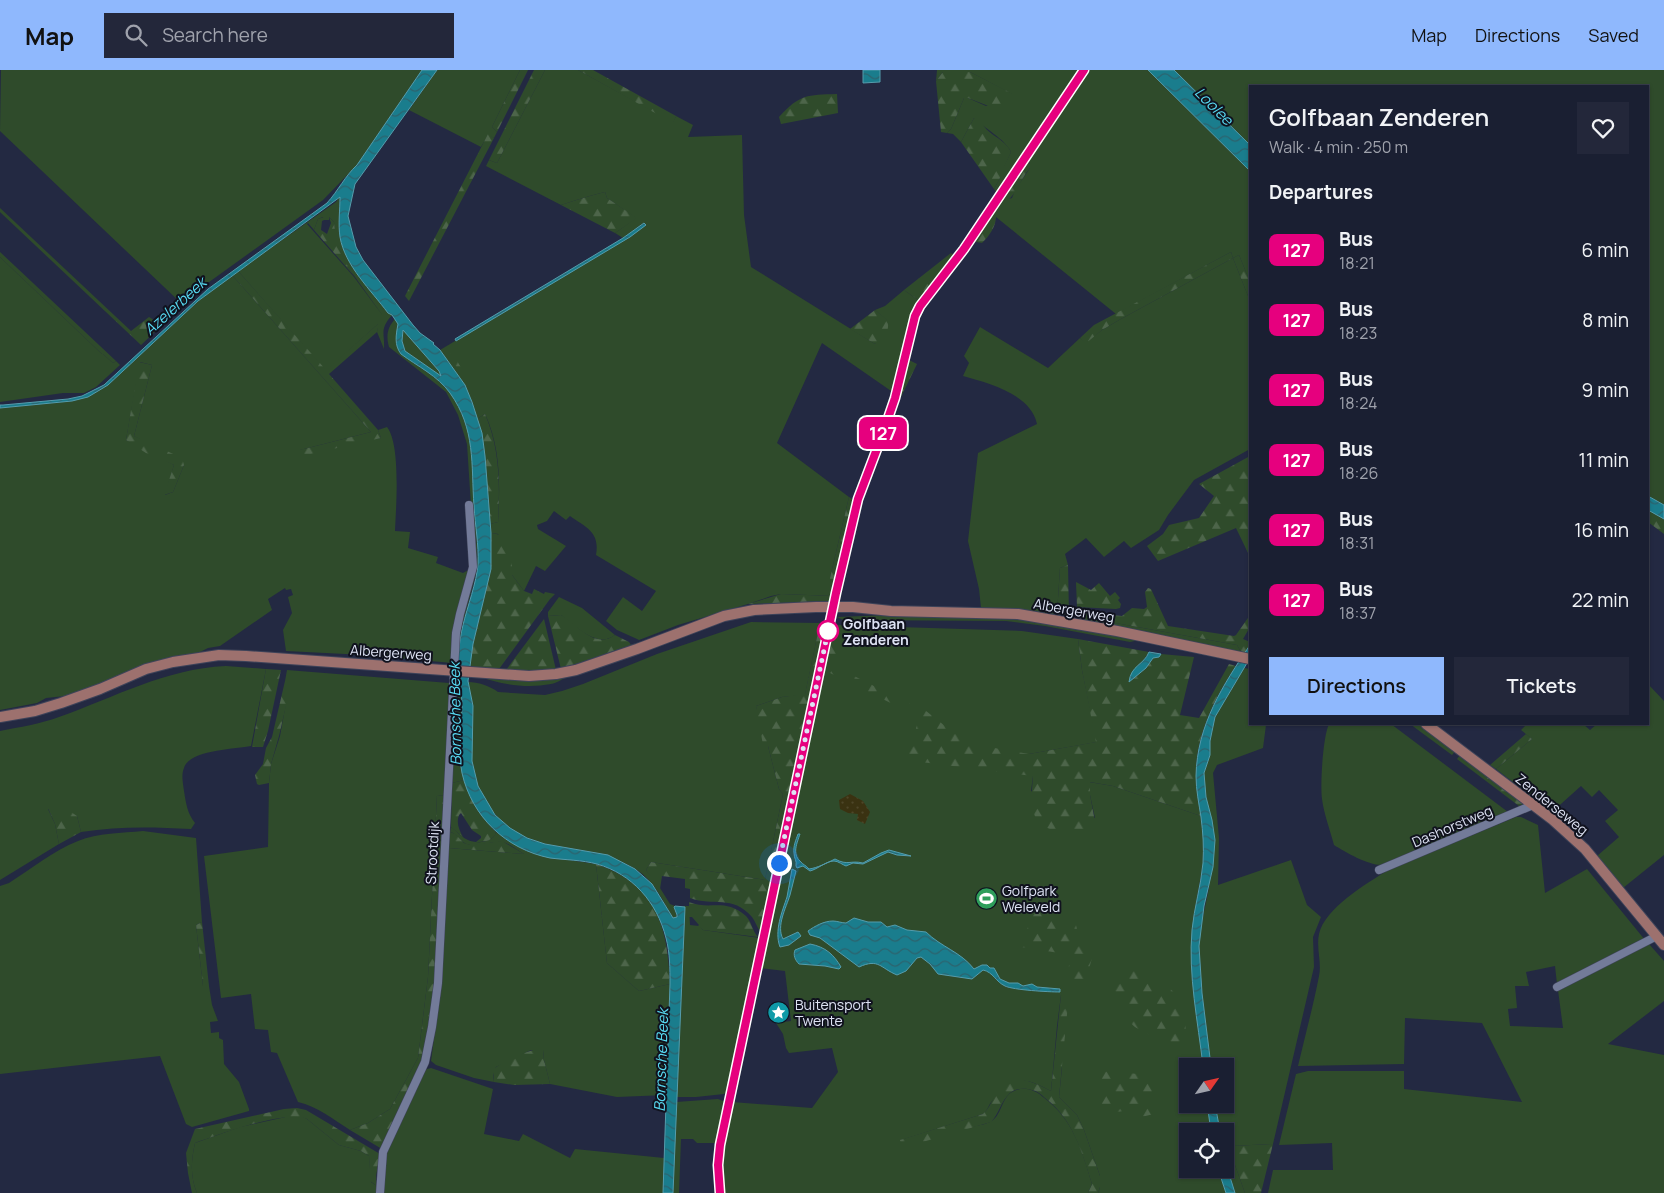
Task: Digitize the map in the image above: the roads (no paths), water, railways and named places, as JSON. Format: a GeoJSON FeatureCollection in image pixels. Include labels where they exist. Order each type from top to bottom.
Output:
{"type":"FeatureCollection","features":[{"type":"Feature","properties":{"kind":"main road","name":"Albergerweg"},"geometry":{"type":"LineString","coordinates":[[0,717],[35,711],[173,662],[210,656],[246,656],[529,676],[556,674],[576,670],[638,649],[724,616],[754,610],[1018,614],[1117,631],[1249,660]]}},
{"type":"Feature","properties":{"kind":"main road","name":"Zenderseweg"},"geometry":{"type":"LineString","coordinates":[[1427,725],[1554,820],[1585,848],[1664,945]]}},
{"type":"Feature","properties":{"kind":"street"},"geometry":{"type":"LineString","coordinates":[[720,1193],[718,1165],[720,1145],[832,610],[858,499],[895,398],[915,316],[920,306],[964,249],[1084,70]]}},
{"type":"Feature","properties":{"kind":"street","name":"Strootdijk"},"geometry":{"type":"LineString","coordinates":[[380,1193],[383,1152],[425,1062],[438,983],[457,623],[473,567],[469,505]]}},
{"type":"Feature","properties":{"kind":"street","name":"Dashorstweg"},"geometry":{"type":"LineString","coordinates":[[1379,870],[1533,806]]}},
{"type":"Feature","properties":{"kind":"street"},"geometry":{"type":"LineString","coordinates":[[1557,987],[1657,936]]}},
{"type":"Feature","properties":{"kind":"water"},"geometry":{"type":"Polygon","coordinates":[[[422,70],[437,70],[355,184],[348,216],[356,247],[363,260],[413,325],[440,350],[465,385],[482,433],[491,533],[491,569],[473,644],[468,681],[473,706],[472,761],[478,786],[495,815],[510,828],[527,838],[545,844],[608,855],[635,869],[652,884],[673,918],[677,917],[675,906],[685,907],[673,1193],[663,1193],[670,961],[662,925],[649,901],[641,891],[621,875],[597,864],[534,854],[505,839],[483,817],[467,789],[462,773],[460,756],[462,697],[458,680],[458,659],[459,645],[478,564],[471,448],[468,434],[458,407],[445,387],[433,376],[401,354],[396,343],[398,324],[347,258],[340,237],[340,197],[198,301],[108,385],[88,397],[72,401],[0,408],[0,405],[82,396],[104,385],[208,289],[327,203],[357,165],[422,70]],[[403,330],[402,341],[405,351],[441,376],[439,371],[403,330]]]}},
{"type":"Feature","properties":{"kind":"water"},"geometry":{"type":"Polygon","coordinates":[[[863,70],[880,70],[880,82],[863,83],[863,70]]]}},
{"type":"Feature","properties":{"kind":"water"},"geometry":{"type":"Polygon","coordinates":[[[1148,70],[1174,70],[1249,144],[1249,170],[1148,70]]]}},
{"type":"Feature","properties":{"kind":"water"},"geometry":{"type":"Polygon","coordinates":[[[644,223],[646,225],[630,237],[456,341],[455,339],[623,238],[644,223]]]}},
{"type":"Feature","properties":{"kind":"water"},"geometry":{"type":"Polygon","coordinates":[[[1649,497],[1664,505],[1664,519],[1649,511],[1649,497]]]}},
{"type":"Feature","properties":{"kind":"water"},"geometry":{"type":"Polygon","coordinates":[[[1249,646],[1249,660],[1215,717],[1210,741],[1210,755],[1204,773],[1206,797],[1215,840],[1213,867],[1204,906],[1199,946],[1202,993],[1210,1058],[1202,1058],[1191,964],[1192,930],[1203,857],[1196,776],[1201,740],[1206,723],[1221,691],[1249,646]]]}},
{"type":"Feature","properties":{"kind":"water"},"geometry":{"type":"Polygon","coordinates":[[[1149,652],[1161,654],[1159,657],[1153,658],[1146,668],[1129,682],[1132,672],[1149,652]]]}},
{"type":"Feature","properties":{"kind":"water"},"geometry":{"type":"Polygon","coordinates":[[[798,834],[800,834],[796,855],[801,862],[809,869],[823,865],[810,871],[803,866],[797,868],[794,850],[798,834]]]}},
{"type":"Feature","properties":{"kind":"water"},"geometry":{"type":"Polygon","coordinates":[[[889,850],[911,856],[888,852],[863,864],[853,863],[846,866],[836,861],[831,861],[835,859],[846,863],[855,862],[863,863],[889,850]]]}},
{"type":"Feature","properties":{"kind":"water"},"geometry":{"type":"Polygon","coordinates":[[[792,869],[796,871],[782,917],[781,934],[783,939],[798,932],[801,936],[789,945],[780,947],[778,928],[787,897],[792,869]]]}},
{"type":"Feature","properties":{"kind":"water"},"geometry":{"type":"Polygon","coordinates":[[[854,918],[868,922],[881,922],[887,927],[895,925],[907,930],[926,932],[963,958],[974,969],[987,965],[990,968],[994,968],[1000,979],[1009,983],[1018,983],[1023,986],[1032,984],[1037,987],[1060,989],[1060,992],[1005,986],[983,970],[972,979],[938,974],[921,957],[917,958],[906,971],[897,975],[879,965],[871,963],[859,967],[820,938],[810,935],[808,931],[826,922],[846,923],[854,918]]]}},
{"type":"Feature","properties":{"kind":"water"},"geometry":{"type":"Polygon","coordinates":[[[810,944],[821,947],[829,952],[841,967],[839,969],[799,964],[794,954],[795,950],[810,944]]]}},
{"type":"Feature","properties":{"kind":"water"},"geometry":{"type":"Polygon","coordinates":[[[1208,1113],[1217,1113],[1219,1123],[1210,1123],[1208,1113]]]}},
{"type":"Feature","properties":{"kind":"water"},"geometry":{"type":"Polygon","coordinates":[[[1221,1178],[1230,1178],[1235,1193],[1226,1193],[1221,1178]]]}},
{"type":"Feature","properties":{"kind":"place","name":"Golfbaan Zenderen"},"geometry":{"type":"Point","coordinates":[828,631]}},
{"type":"Feature","properties":{"kind":"place","name":"Golfpark Weleveld"},"geometry":{"type":"Point","coordinates":[986,898]}},
{"type":"Feature","properties":{"kind":"place","name":"Buitensport Twente"},"geometry":{"type":"Point","coordinates":[779,1012]}},
{"type":"Feature","properties":{"kind":"water label","name":"Loolee"},"geometry":{"type":"Point","coordinates":[1214,106]}},
{"type":"Feature","properties":{"kind":"water label","name":"Azelerbeek"},"geometry":{"type":"Point","coordinates":[175,306]}},
{"type":"Feature","properties":{"kind":"water label","name":"Bornsche Beek"},"geometry":{"type":"Point","coordinates":[455,714]}},
{"type":"Feature","properties":{"kind":"water label","name":"Bornsche Beek"},"geometry":{"type":"Point","coordinates":[661,1060]}}]}
